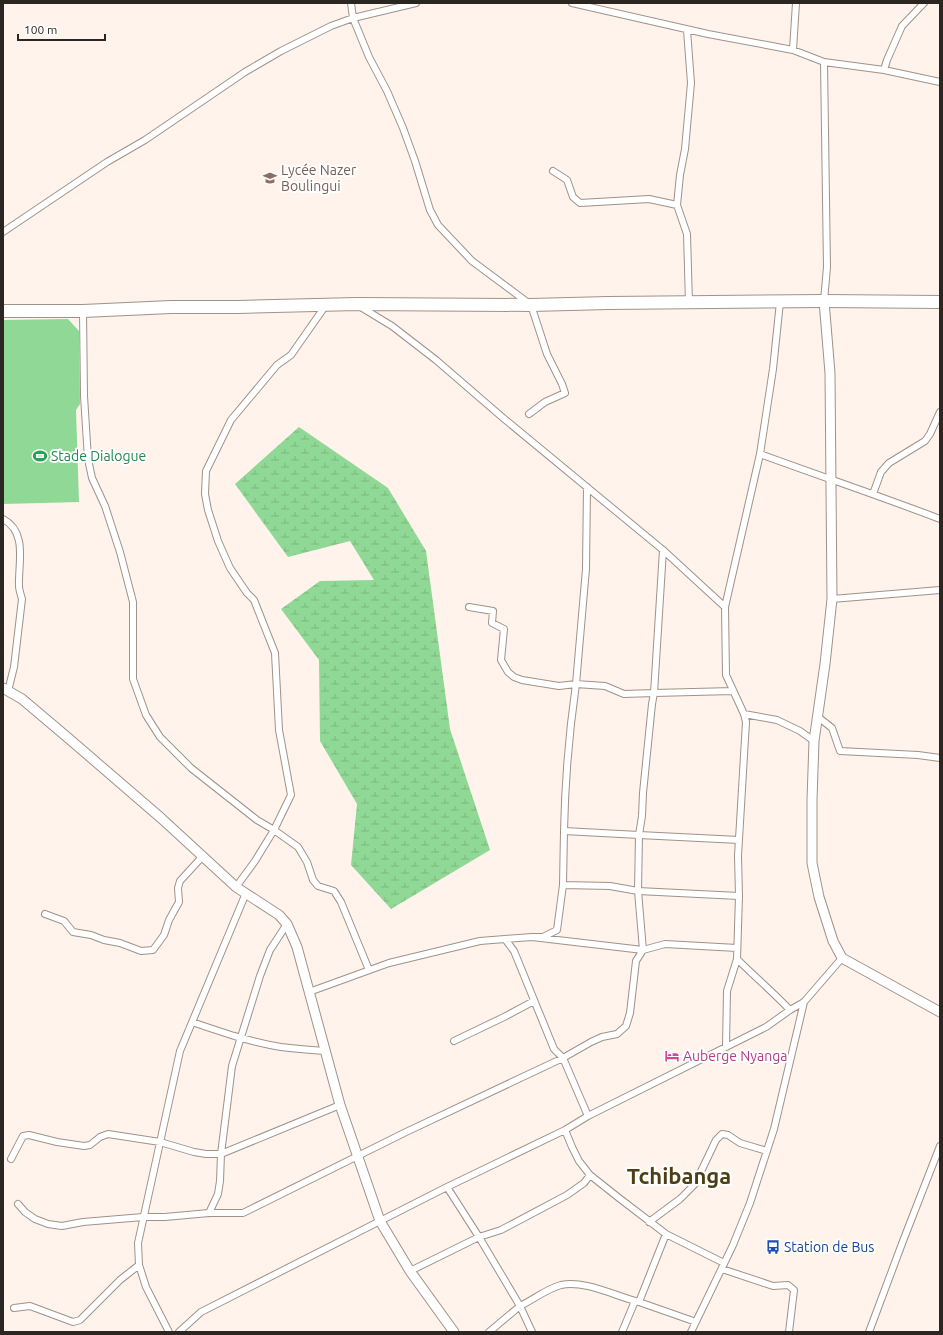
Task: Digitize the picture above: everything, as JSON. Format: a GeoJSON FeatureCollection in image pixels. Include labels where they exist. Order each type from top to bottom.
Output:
{"type":"FeatureCollection","features":[{"type":"Feature","properties":{"kind":"highway"},"geometry":{"type":"LineString","coordinates":[[3,311],[82,311],[171,307],[357,304],[531,305],[824,301],[940,302]]}},
{"type":"Feature","properties":{"kind":"main road"},"geometry":{"type":"LineString","coordinates":[[824,301],[830,374],[832,599],[814,741],[812,863],[819,897],[834,941],[842,958],[940,1012]]}},
{"type":"Feature","properties":{"kind":"main road"},"geometry":{"type":"LineString","coordinates":[[6,689],[22,699],[67,737],[161,818],[236,887],[279,915],[287,924],[297,948],[340,1105],[380,1221],[410,1271],[452,1331]]}},
{"type":"Feature","properties":{"kind":"street"},"geometry":{"type":"LineString","coordinates":[[351,3],[353,18],[403,128],[430,210],[438,225],[472,261],[531,305],[547,354],[565,393],[545,402],[529,414]]}},
{"type":"Feature","properties":{"kind":"street"},"geometry":{"type":"LineString","coordinates":[[3,232],[108,162],[145,140],[245,72],[281,51],[331,26],[353,18],[416,3]]}},
{"type":"Feature","properties":{"kind":"street"},"geometry":{"type":"LineString","coordinates":[[572,3],[687,30],[793,50],[824,62],[884,70],[940,82]]}},
{"type":"Feature","properties":{"kind":"street"},"geometry":{"type":"LineString","coordinates":[[793,50],[796,3]]}},
{"type":"Feature","properties":{"kind":"street"},"geometry":{"type":"LineString","coordinates":[[884,70],[902,26],[924,3]]}},
{"type":"Feature","properties":{"kind":"street"},"geometry":{"type":"LineString","coordinates":[[687,30],[691,83],[685,149],[676,205],[687,234],[689,303]]}},
{"type":"Feature","properties":{"kind":"street"},"geometry":{"type":"LineString","coordinates":[[824,62],[827,268],[824,301]]}},
{"type":"Feature","properties":{"kind":"street"},"geometry":{"type":"LineString","coordinates":[[553,171],[567,180],[573,197],[580,203],[649,199],[676,205]]}},
{"type":"Feature","properties":{"kind":"street"},"geometry":{"type":"LineString","coordinates":[[726,1047],[727,991],[737,959],[739,896],[738,856],[746,722],[744,714],[726,675],[725,606],[760,454],[773,369],[780,302]]}},
{"type":"Feature","properties":{"kind":"street"},"geometry":{"type":"LineString","coordinates":[[357,304],[392,326],[436,360],[502,417],[663,550],[725,606]]}},
{"type":"Feature","properties":{"kind":"street"},"geometry":{"type":"LineString","coordinates":[[236,887],[274,830],[291,794],[279,730],[275,652],[254,600],[246,593],[230,568],[218,541],[208,510],[205,494],[206,470],[231,420],[277,365],[291,355],[326,305]]}},
{"type":"Feature","properties":{"kind":"street"},"geometry":{"type":"LineString","coordinates":[[82,311],[84,396],[88,459],[92,478],[105,506],[134,602],[133,679],[146,715],[160,737],[191,768],[257,820],[298,847],[307,862],[313,880],[318,886],[334,891],[341,902],[370,970]]}},
{"type":"Feature","properties":{"kind":"street"},"geometry":{"type":"LineString","coordinates":[[873,494],[881,472],[885,467],[925,441],[930,434],[940,412]]}},
{"type":"Feature","properties":{"kind":"street"},"geometry":{"type":"LineString","coordinates":[[760,454],[831,481],[940,518]]}},
{"type":"Feature","properties":{"kind":"street"},"geometry":{"type":"LineString","coordinates":[[308,992],[390,963],[455,946],[480,941],[543,937],[557,930],[563,885],[567,755],[576,684],[586,569],[587,487]]}},
{"type":"Feature","properties":{"kind":"street"},"geometry":{"type":"LineString","coordinates":[[3,519],[11,524],[18,535],[20,547],[19,588],[22,599],[14,667],[6,689]]}},
{"type":"Feature","properties":{"kind":"street"},"geometry":{"type":"LineString","coordinates":[[18,1204],[25,1212],[35,1218],[48,1224],[62,1226],[143,1217],[164,1217],[209,1213],[242,1213],[357,1156],[563,1058],[602,1037],[617,1034],[626,1026],[630,1013],[636,961],[643,950],[638,891],[639,835],[654,693],[663,550]]}},
{"type":"Feature","properties":{"kind":"street"},"geometry":{"type":"LineString","coordinates":[[832,599],[940,590]]}},
{"type":"Feature","properties":{"kind":"street"},"geometry":{"type":"LineString","coordinates":[[469,607],[493,612],[492,624],[504,629],[501,660],[508,672],[514,677],[522,680],[559,686],[576,684],[605,686],[624,694],[733,691]]}},
{"type":"Feature","properties":{"kind":"street"},"geometry":{"type":"LineString","coordinates":[[744,714],[777,720],[800,731],[814,741]]}},
{"type":"Feature","properties":{"kind":"street"},"geometry":{"type":"LineString","coordinates":[[818,717],[832,728],[840,751],[918,755],[940,758]]}},
{"type":"Feature","properties":{"kind":"street"},"geometry":{"type":"LineString","coordinates":[[564,831],[739,840]]}},
{"type":"Feature","properties":{"kind":"street"},"geometry":{"type":"LineString","coordinates":[[45,914],[64,921],[74,932],[120,943],[141,951],[153,950],[164,935],[169,920],[179,902],[178,888],[180,881],[202,857]]}},
{"type":"Feature","properties":{"kind":"street"},"geometry":{"type":"LineString","coordinates":[[563,885],[610,886],[638,891],[739,896]]}},
{"type":"Feature","properties":{"kind":"street"},"geometry":{"type":"LineString","coordinates":[[169,1332],[146,1287],[139,1265],[138,1243],[180,1051],[246,894]]}},
{"type":"Feature","properties":{"kind":"street"},"geometry":{"type":"LineString","coordinates":[[209,1213],[218,1194],[221,1154],[232,1066],[260,976],[270,950],[287,924]]}},
{"type":"Feature","properties":{"kind":"street"},"geometry":{"type":"LineString","coordinates":[[532,938],[643,950],[665,944],[737,948]]}},
{"type":"Feature","properties":{"kind":"street"},"geometry":{"type":"LineString","coordinates":[[505,939],[514,951],[554,1049],[563,1058],[588,1116]]}},
{"type":"Feature","properties":{"kind":"street"},"geometry":{"type":"LineString","coordinates":[[179,1332],[201,1312],[447,1187],[565,1130],[588,1116],[766,1027],[804,1002],[842,958]]}},
{"type":"Feature","properties":{"kind":"street"},"geometry":{"type":"LineString","coordinates":[[737,959],[790,1010]]}},
{"type":"Feature","properties":{"kind":"street"},"geometry":{"type":"LineString","coordinates":[[454,1041],[534,1001]]}},
{"type":"Feature","properties":{"kind":"street"},"geometry":{"type":"LineString","coordinates":[[691,1332],[733,1245],[750,1203],[774,1129],[804,1002]]}},
{"type":"Feature","properties":{"kind":"street"},"geometry":{"type":"LineString","coordinates":[[192,1022],[240,1038],[282,1047],[325,1051]]}},
{"type":"Feature","properties":{"kind":"street"},"geometry":{"type":"LineString","coordinates":[[11,1158],[25,1135],[84,1146],[90,1145],[100,1137],[108,1134],[160,1142],[194,1152],[221,1154],[340,1105]]}},
{"type":"Feature","properties":{"kind":"street"},"geometry":{"type":"LineString","coordinates":[[565,1130],[572,1147],[590,1175],[666,1234],[723,1266],[773,1286],[788,1285],[794,1290],[789,1332]]}},
{"type":"Feature","properties":{"kind":"street"},"geometry":{"type":"LineString","coordinates":[[649,1222],[680,1199],[694,1184],[716,1140],[722,1134],[740,1143],[767,1151]]}},
{"type":"Feature","properties":{"kind":"street"},"geometry":{"type":"LineString","coordinates":[[870,1332],[940,1146]]}},
{"type":"Feature","properties":{"kind":"street"},"geometry":{"type":"LineString","coordinates":[[410,1271],[479,1237],[501,1230],[567,1195],[584,1183],[590,1175]]}},
{"type":"Feature","properties":{"kind":"street"},"geometry":{"type":"LineString","coordinates":[[447,1187],[520,1306],[532,1332]]}},
{"type":"Feature","properties":{"kind":"street"},"geometry":{"type":"LineString","coordinates":[[622,1332],[666,1234]]}},
{"type":"Feature","properties":{"kind":"street"},"geometry":{"type":"LineString","coordinates":[[14,1308],[30,1306],[73,1322],[80,1320],[120,1280],[139,1265]]}},
{"type":"Feature","properties":{"kind":"street"},"geometry":{"type":"LineString","coordinates":[[489,1332],[520,1306],[547,1291],[562,1285],[580,1285],[637,1301],[696,1322]]}},
{"type":"Feature","properties":{"kind":"green space","name":"Stade Dialogue"},"geometry":{"type":"Polygon","coordinates":[[[68,319],[79,331],[80,404],[76,410],[79,502],[3,504],[3,320],[68,319]]]}},
{"type":"Feature","properties":{"kind":"green space"},"geometry":{"type":"Polygon","coordinates":[[[299,427],[388,488],[426,551],[450,729],[490,850],[391,909],[351,865],[357,804],[320,741],[319,660],[281,609],[320,581],[374,580],[350,541],[288,557],[235,484],[299,427]]]}},
{"type":"Feature","properties":{"kind":"place","name":"Lycée Nazer Boulingui"},"geometry":{"type":"Point","coordinates":[270,178]}},
{"type":"Feature","properties":{"kind":"place","name":"Stade Dialogue"},"geometry":{"type":"Point","coordinates":[40,456]}},
{"type":"Feature","properties":{"kind":"place","name":"Auberge Nyanga"},"geometry":{"type":"Point","coordinates":[672,1056]}},
{"type":"Feature","properties":{"kind":"place","name":"Station de Bus"},"geometry":{"type":"Point","coordinates":[773,1247]}},
{"type":"Feature","properties":{"kind":"district","name":"Tchibanga"},"geometry":{"type":"Point","coordinates":[679,1175]}}]}
